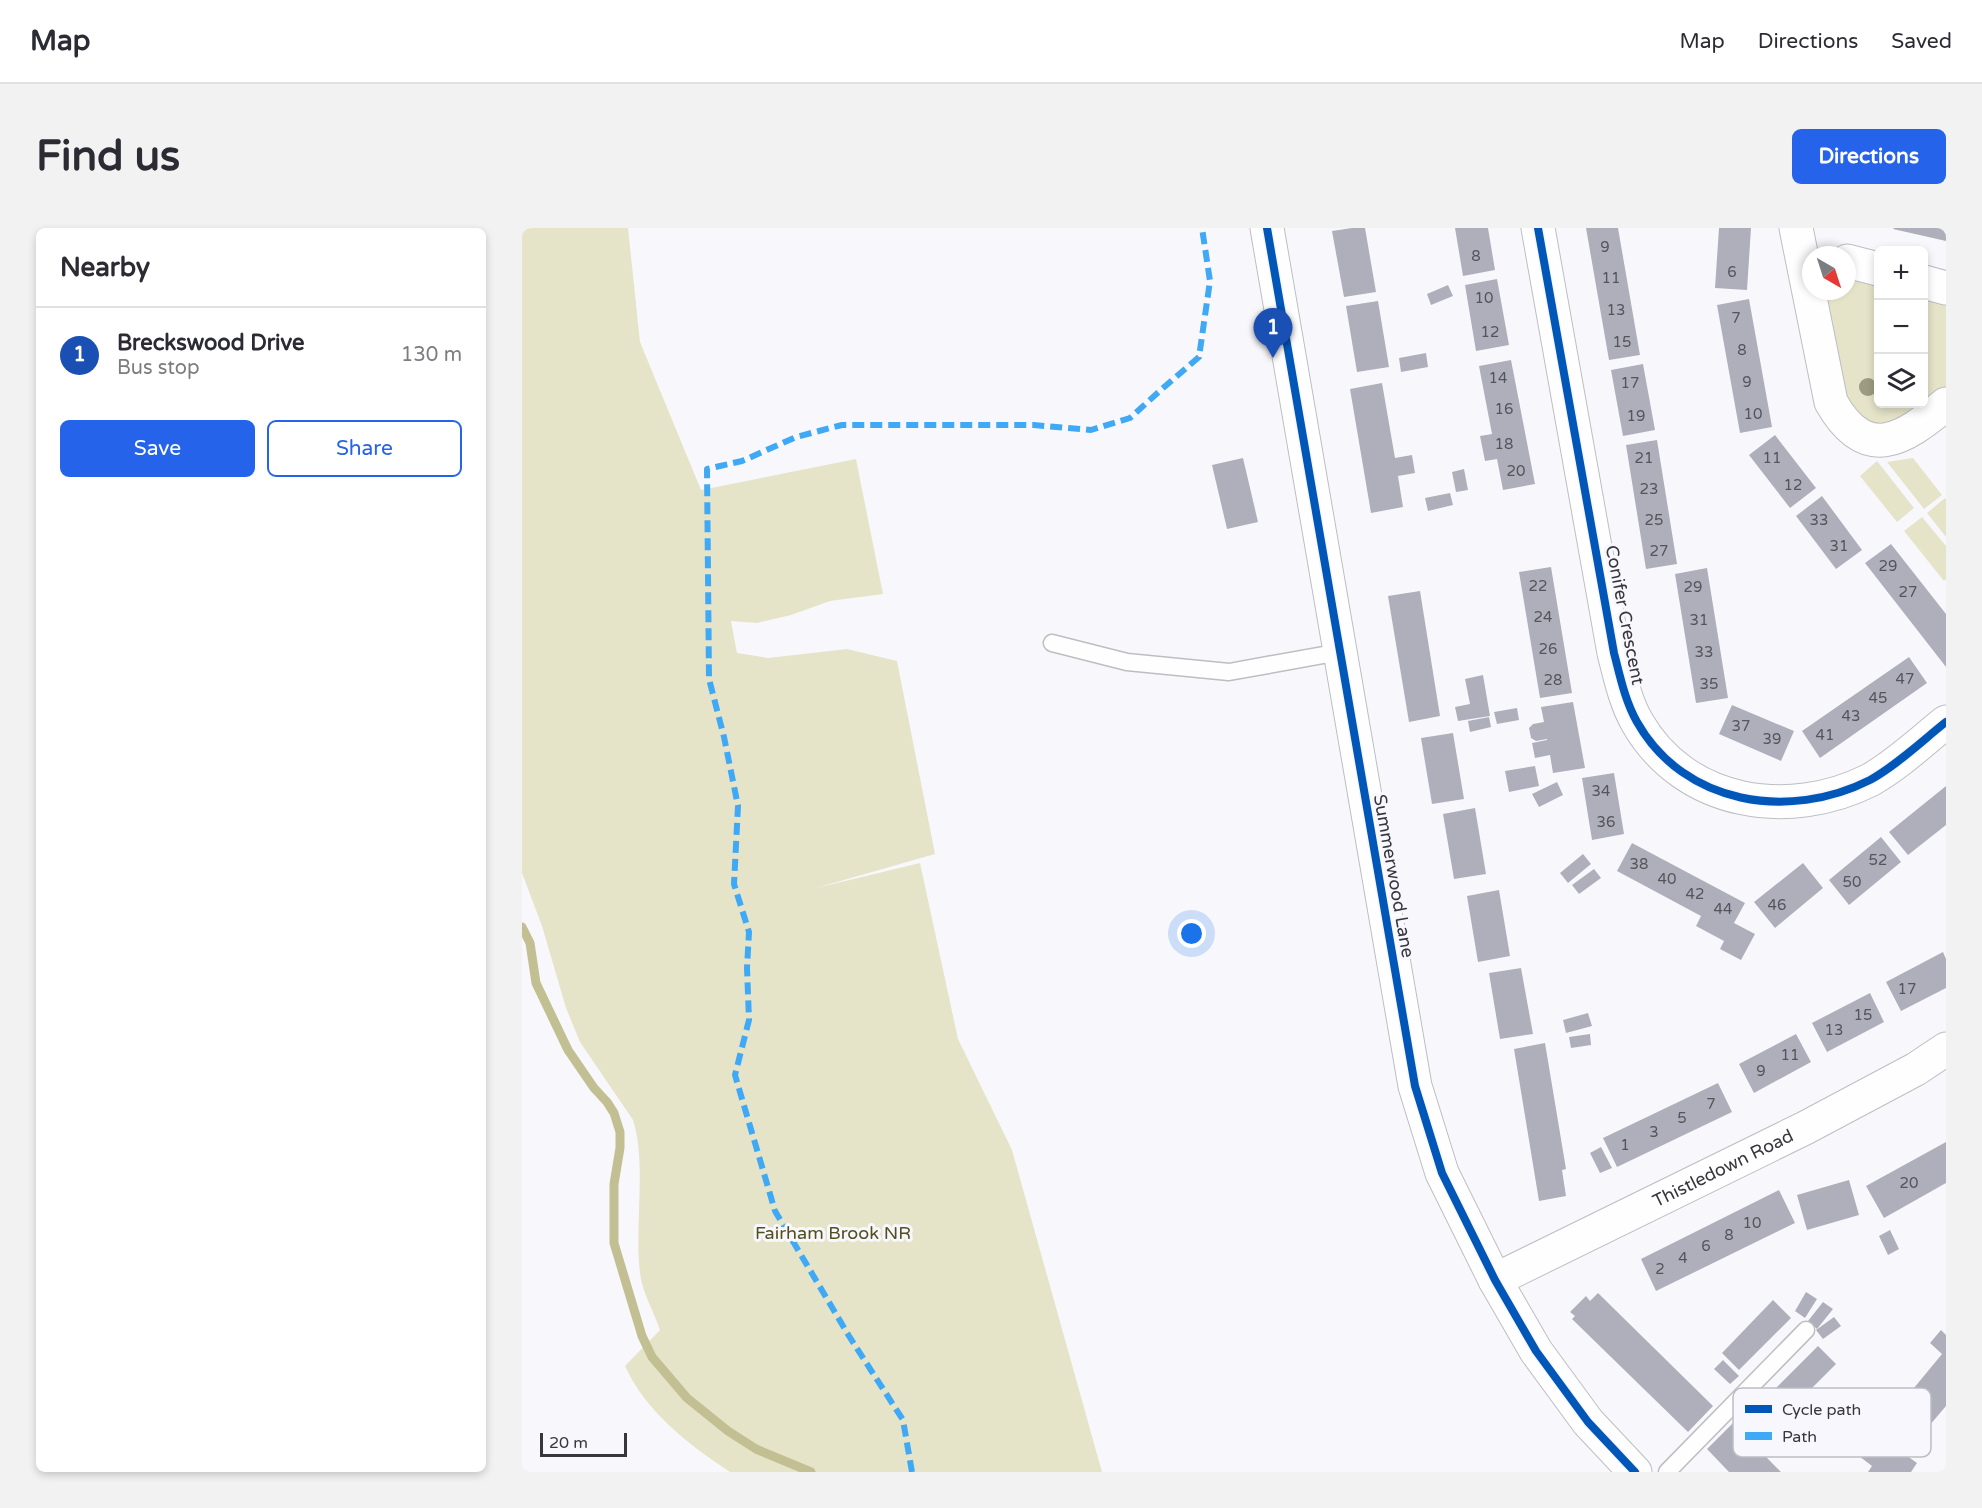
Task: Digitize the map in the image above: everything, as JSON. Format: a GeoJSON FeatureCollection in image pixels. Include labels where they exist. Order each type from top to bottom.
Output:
{"type":"FeatureCollection","features":[{"type":"Feature","properties":{"kind":"street","name":"Summerwood Lane"},"geometry":{"type":"LineString","coordinates":[[1267,228],[1415,1086],[1442,1173],[1495,1280],[1536,1351],[1588,1422],[1635,1472]]}},
{"type":"Feature","properties":{"kind":"street","name":"Conifer Crescent"},"geometry":{"type":"LineString","coordinates":[[1538,228],[1614,653],[1630,711],[1650,741],[1667,760],[1704,784],[1747,799],[1787,803],[1836,794],[1872,778],[1946,722]]}},
{"type":"Feature","properties":{"kind":"street"},"geometry":{"type":"LineString","coordinates":[[1796,228],[1802,248]]}},
{"type":"Feature","properties":{"kind":"street"},"geometry":{"type":"LineString","coordinates":[[1856,263],[1874,268]]}},
{"type":"Feature","properties":{"kind":"street"},"geometry":{"type":"LineString","coordinates":[[1928,283],[1946,288]]}},
{"type":"Feature","properties":{"kind":"street"},"geometry":{"type":"LineString","coordinates":[[1813,300],[1831,402],[1849,428],[1862,437],[1879,440],[1894,438],[1921,424],[1946,404]]}},
{"type":"Feature","properties":{"kind":"street","name":"Thistledown Road"},"geometry":{"type":"LineString","coordinates":[[1495,1280],[1805,1128],[1916,1069],[1946,1049]]}},
{"type":"Feature","properties":{"kind":"lane"},"geometry":{"type":"LineString","coordinates":[[1052,643],[1127,662],[1229,672],[1340,652]]}},
{"type":"Feature","properties":{"kind":"lane"},"geometry":{"type":"LineString","coordinates":[[1749,1388],[1806,1330]]}},
{"type":"Feature","properties":{"kind":"lane"},"geometry":{"type":"LineString","coordinates":[[1667,1472],[1733,1405]]}},
{"type":"Feature","properties":{"kind":"green space","name":"Fairham Brook NR"},"geometry":{"type":"Polygon","coordinates":[[[522,228],[628,228],[640,342],[701,490],[856,459],[883,594],[830,601],[791,615],[757,623],[731,621],[737,653],[768,658],[847,649],[897,661],[935,854],[816,888],[920,863],[958,1039],[1012,1150],[1102,1472],[730,1472],[684,1438],[656,1412],[644,1398],[625,1366],[660,1330],[640,1273],[638,1235],[640,1175],[637,1137],[633,1120],[580,1042],[566,1008],[542,926],[522,873],[522,228]]]}},
{"type":"Feature","properties":{"kind":"green space"},"geometry":{"type":"Polygon","coordinates":[[[1856,275],[1874,280],[1874,408],[1925,408],[1916,415],[1878,427],[1847,408],[1823,300],[1856,300],[1856,275]]]}},
{"type":"Feature","properties":{"kind":"green space"},"geometry":{"type":"Polygon","coordinates":[[[1928,296],[1946,301],[1946,391],[1928,405],[1928,296]]]}},
{"type":"Feature","properties":{"kind":"green space"},"geometry":{"type":"Polygon","coordinates":[[[1913,458],[1942,495],[1924,509],[1887,462],[1913,458]]]}},
{"type":"Feature","properties":{"kind":"green space"},"geometry":{"type":"Polygon","coordinates":[[[1877,461],[1914,508],[1897,522],[1860,476],[1877,461]]]}},
{"type":"Feature","properties":{"kind":"green space"},"geometry":{"type":"Polygon","coordinates":[[[1946,499],[1946,537],[1927,513],[1946,499]]]}},
{"type":"Feature","properties":{"kind":"green space"},"geometry":{"type":"Polygon","coordinates":[[[1922,517],[1946,546],[1946,579],[1944,581],[1904,531],[1922,517]]]}},
{"type":"Feature","properties":{"kind":"building"},"geometry":{"type":"Polygon","coordinates":[[[1365,228],[1376,292],[1344,297],[1332,231],[1365,228]]]}},
{"type":"Feature","properties":{"kind":"building"},"geometry":{"type":"Polygon","coordinates":[[[1455,228],[1488,228],[1495,270],[1463,276],[1455,228]]]}},
{"type":"Feature","properties":{"kind":"building"},"geometry":{"type":"Polygon","coordinates":[[[1586,228],[1618,228],[1640,355],[1609,360],[1586,228]]]}},
{"type":"Feature","properties":{"kind":"building"},"geometry":{"type":"Polygon","coordinates":[[[1719,228],[1751,228],[1747,290],[1715,288],[1719,228]]]}},
{"type":"Feature","properties":{"kind":"building"},"geometry":{"type":"Polygon","coordinates":[[[1946,228],[1946,241],[1893,229],[1946,228]]]}},
{"type":"Feature","properties":{"kind":"building"},"geometry":{"type":"Polygon","coordinates":[[[1497,279],[1509,345],[1476,351],[1465,285],[1497,279]]]}},
{"type":"Feature","properties":{"kind":"building"},"geometry":{"type":"Polygon","coordinates":[[[1448,285],[1453,296],[1431,305],[1427,294],[1448,285]]]}},
{"type":"Feature","properties":{"kind":"building"},"geometry":{"type":"Polygon","coordinates":[[[1749,299],[1772,427],[1740,433],[1717,305],[1749,299]]]}},
{"type":"Feature","properties":{"kind":"building"},"geometry":{"type":"Polygon","coordinates":[[[1378,301],[1389,367],[1357,372],[1346,306],[1378,301]]]}},
{"type":"Feature","properties":{"kind":"building"},"geometry":{"type":"Polygon","coordinates":[[[1426,353],[1428,367],[1401,372],[1399,358],[1426,353]]]}},
{"type":"Feature","properties":{"kind":"building"},"geometry":{"type":"Polygon","coordinates":[[[1511,360],[1535,484],[1503,490],[1497,459],[1485,461],[1480,436],[1492,434],[1479,366],[1511,360]]]}},
{"type":"Feature","properties":{"kind":"building"},"geometry":{"type":"Polygon","coordinates":[[[1643,364],[1655,430],[1623,436],[1611,370],[1643,364]]]}},
{"type":"Feature","properties":{"kind":"building"},"geometry":{"type":"Polygon","coordinates":[[[1382,383],[1395,458],[1412,455],[1415,473],[1398,476],[1403,507],[1371,513],[1350,389],[1382,383]]]}},
{"type":"Feature","properties":{"kind":"building"},"geometry":{"type":"Polygon","coordinates":[[[1775,435],[1816,488],[1790,508],[1749,455],[1775,435]]]}},
{"type":"Feature","properties":{"kind":"building"},"geometry":{"type":"Polygon","coordinates":[[[1657,440],[1677,564],[1646,569],[1626,445],[1657,440]]]}},
{"type":"Feature","properties":{"kind":"building"},"geometry":{"type":"Polygon","coordinates":[[[1243,458],[1258,522],[1227,529],[1212,465],[1243,458]]]}},
{"type":"Feature","properties":{"kind":"building"},"geometry":{"type":"Polygon","coordinates":[[[1464,469],[1468,490],[1456,492],[1452,472],[1464,469]]]}},
{"type":"Feature","properties":{"kind":"building"},"geometry":{"type":"Polygon","coordinates":[[[1450,493],[1453,505],[1428,511],[1425,498],[1450,493]]]}},
{"type":"Feature","properties":{"kind":"building"},"geometry":{"type":"Polygon","coordinates":[[[1822,496],[1862,550],[1836,569],[1796,516],[1822,496]]]}},
{"type":"Feature","properties":{"kind":"building"},"geometry":{"type":"Polygon","coordinates":[[[1891,544],[1946,614],[1946,667],[1865,563],[1891,544]]]}},
{"type":"Feature","properties":{"kind":"building"},"geometry":{"type":"Polygon","coordinates":[[[1551,567],[1572,693],[1540,698],[1519,572],[1551,567]]]}},
{"type":"Feature","properties":{"kind":"building"},"geometry":{"type":"Polygon","coordinates":[[[1707,568],[1728,698],[1696,703],[1675,574],[1707,568]]]}},
{"type":"Feature","properties":{"kind":"building"},"geometry":{"type":"Polygon","coordinates":[[[1420,591],[1440,716],[1409,722],[1388,596],[1420,591]]]}},
{"type":"Feature","properties":{"kind":"building"},"geometry":{"type":"Polygon","coordinates":[[[1909,657],[1927,683],[1820,758],[1802,731],[1909,657]]]}},
{"type":"Feature","properties":{"kind":"building"},"geometry":{"type":"Polygon","coordinates":[[[1483,675],[1490,716],[1458,721],[1455,707],[1470,704],[1465,679],[1483,675]]]}},
{"type":"Feature","properties":{"kind":"building"},"geometry":{"type":"Polygon","coordinates":[[[1573,702],[1585,768],[1553,773],[1550,755],[1535,758],[1532,743],[1547,739],[1536,741],[1531,738],[1529,728],[1533,724],[1544,722],[1541,707],[1573,702]]]}},
{"type":"Feature","properties":{"kind":"building"},"geometry":{"type":"Polygon","coordinates":[[[1732,705],[1794,731],[1781,761],[1719,734],[1732,705]]]}},
{"type":"Feature","properties":{"kind":"building"},"geometry":{"type":"Polygon","coordinates":[[[1517,708],[1519,720],[1497,724],[1494,712],[1517,708]]]}},
{"type":"Feature","properties":{"kind":"building"},"geometry":{"type":"Polygon","coordinates":[[[1489,717],[1491,727],[1470,732],[1468,721],[1489,717]]]}},
{"type":"Feature","properties":{"kind":"building"},"geometry":{"type":"Polygon","coordinates":[[[1453,733],[1464,799],[1432,804],[1421,738],[1453,733]]]}},
{"type":"Feature","properties":{"kind":"building"},"geometry":{"type":"Polygon","coordinates":[[[1535,766],[1539,786],[1509,792],[1505,771],[1535,766]]]}},
{"type":"Feature","properties":{"kind":"building"},"geometry":{"type":"Polygon","coordinates":[[[1614,773],[1624,834],[1592,840],[1582,778],[1614,773]]]}},
{"type":"Feature","properties":{"kind":"building"},"geometry":{"type":"Polygon","coordinates":[[[1557,782],[1563,795],[1539,807],[1532,794],[1557,782]]]}},
{"type":"Feature","properties":{"kind":"building"},"geometry":{"type":"Polygon","coordinates":[[[1946,786],[1946,825],[1908,855],[1889,832],[1946,786]]]}},
{"type":"Feature","properties":{"kind":"building"},"geometry":{"type":"Polygon","coordinates":[[[1475,808],[1486,874],[1454,879],[1443,814],[1475,808]]]}},
{"type":"Feature","properties":{"kind":"building"},"geometry":{"type":"Polygon","coordinates":[[[1881,837],[1901,862],[1849,905],[1829,880],[1881,837]]]}},
{"type":"Feature","properties":{"kind":"building"},"geometry":{"type":"Polygon","coordinates":[[[1632,843],[1745,903],[1734,923],[1755,934],[1741,960],[1720,949],[1724,941],[1696,926],[1701,916],[1617,871],[1632,843]]]}},
{"type":"Feature","properties":{"kind":"building"},"geometry":{"type":"Polygon","coordinates":[[[1583,854],[1591,864],[1568,883],[1560,873],[1583,854]]]}},
{"type":"Feature","properties":{"kind":"building"},"geometry":{"type":"Polygon","coordinates":[[[1803,863],[1823,888],[1775,928],[1754,902],[1803,863]]]}},
{"type":"Feature","properties":{"kind":"building"},"geometry":{"type":"Polygon","coordinates":[[[1594,869],[1601,878],[1579,894],[1572,885],[1594,869]]]}},
{"type":"Feature","properties":{"kind":"building"},"geometry":{"type":"Polygon","coordinates":[[[1499,890],[1510,956],[1478,962],[1467,896],[1499,890]]]}},
{"type":"Feature","properties":{"kind":"building"},"geometry":{"type":"Polygon","coordinates":[[[1943,952],[1946,959],[1946,988],[1901,1011],[1886,982],[1943,952]]]}},
{"type":"Feature","properties":{"kind":"building"},"geometry":{"type":"Polygon","coordinates":[[[1521,968],[1533,1034],[1500,1039],[1489,973],[1521,968]]]}},
{"type":"Feature","properties":{"kind":"building"},"geometry":{"type":"Polygon","coordinates":[[[1870,993],[1884,1022],[1827,1052],[1812,1023],[1870,993]]]}},
{"type":"Feature","properties":{"kind":"building"},"geometry":{"type":"Polygon","coordinates":[[[1588,1013],[1592,1026],[1566,1033],[1563,1020],[1588,1013]]]}},
{"type":"Feature","properties":{"kind":"building"},"geometry":{"type":"Polygon","coordinates":[[[1590,1034],[1591,1045],[1571,1048],[1569,1037],[1590,1034]]]}},
{"type":"Feature","properties":{"kind":"building"},"geometry":{"type":"Polygon","coordinates":[[[1796,1034],[1811,1062],[1754,1093],[1739,1064],[1796,1034]]]}},
{"type":"Feature","properties":{"kind":"building"},"geometry":{"type":"Polygon","coordinates":[[[1545,1043],[1566,1169],[1562,1170],[1566,1196],[1539,1201],[1514,1049],[1545,1043]]]}},
{"type":"Feature","properties":{"kind":"building"},"geometry":{"type":"Polygon","coordinates":[[[1718,1083],[1732,1112],[1617,1167],[1603,1138],[1718,1083]]]}},
{"type":"Feature","properties":{"kind":"building"},"geometry":{"type":"Polygon","coordinates":[[[1946,1142],[1946,1183],[1884,1218],[1866,1186],[1946,1142]]]}},
{"type":"Feature","properties":{"kind":"building"},"geometry":{"type":"Polygon","coordinates":[[[1601,1147],[1612,1168],[1600,1173],[1590,1153],[1601,1147]]]}},
{"type":"Feature","properties":{"kind":"building"},"geometry":{"type":"Polygon","coordinates":[[[1849,1180],[1859,1215],[1807,1230],[1797,1195],[1849,1180]]]}},
{"type":"Feature","properties":{"kind":"building"},"geometry":{"type":"Polygon","coordinates":[[[1779,1190],[1795,1223],[1656,1291],[1641,1259],[1779,1190]]]}},
{"type":"Feature","properties":{"kind":"building"},"geometry":{"type":"Polygon","coordinates":[[[1890,1230],[1899,1249],[1888,1255],[1879,1236],[1890,1230]]]}},
{"type":"Feature","properties":{"kind":"building"},"geometry":{"type":"Polygon","coordinates":[[[1806,1292],[1817,1299],[1805,1318],[1795,1311],[1806,1292]]]}},
{"type":"Feature","properties":{"kind":"building"},"geometry":{"type":"Polygon","coordinates":[[[1598,1293],[1713,1406],[1688,1432],[1572,1319],[1575,1316],[1570,1312],[1586,1296],[1590,1301],[1598,1293]]]}},
{"type":"Feature","properties":{"kind":"building"},"geometry":{"type":"Polygon","coordinates":[[[1773,1300],[1791,1318],[1739,1370],[1722,1353],[1773,1300]]]}},
{"type":"Feature","properties":{"kind":"building"},"geometry":{"type":"Polygon","coordinates":[[[1823,1302],[1833,1309],[1817,1329],[1808,1321],[1823,1302]]]}},
{"type":"Feature","properties":{"kind":"building"},"geometry":{"type":"Polygon","coordinates":[[[1834,1317],[1841,1326],[1823,1339],[1816,1330],[1834,1317]]]}},
{"type":"Feature","properties":{"kind":"building"},"geometry":{"type":"Polygon","coordinates":[[[1941,1330],[1946,1335],[1946,1406],[1931,1424],[1931,1388],[1914,1388],[1942,1354],[1930,1343],[1941,1330]]]}},
{"type":"Feature","properties":{"kind":"building"},"geometry":{"type":"Polygon","coordinates":[[[1818,1346],[1836,1364],[1812,1388],[1776,1388],[1818,1346]]]}},
{"type":"Feature","properties":{"kind":"building"},"geometry":{"type":"Polygon","coordinates":[[[1723,1360],[1739,1376],[1730,1384],[1714,1369],[1723,1360]]]}},
{"type":"Feature","properties":{"kind":"building"},"geometry":{"type":"Polygon","coordinates":[[[1733,1423],[1733,1457],[1766,1457],[1781,1472],[1729,1472],[1707,1449],[1733,1423]]]}},
{"type":"Feature","properties":{"kind":"building"},"geometry":{"type":"Polygon","coordinates":[[[1860,1457],[1909,1457],[1917,1463],[1911,1472],[1868,1472],[1872,1466],[1860,1457]]]}},
{"type":"Feature","properties":{"kind":"waterway"},"geometry":{"type":"LineString","coordinates":[[522,927],[530,943],[536,983],[568,1050],[614,1113],[620,1132],[620,1148],[614,1184],[614,1243],[642,1336],[652,1357],[687,1398],[728,1431],[756,1449],[811,1472]]}},
{"type":"Feature","properties":{"kind":"marked path"},"geometry":{"type":"LineString","coordinates":[[912,1472],[903,1420],[849,1336],[775,1211],[735,1075],[749,1020],[747,968],[749,932],[734,884],[738,806],[709,679],[707,469],[742,461],[796,437],[842,425],[1034,425],[1091,430],[1130,418],[1199,357],[1210,281],[1202,228]]}},
{"type":"Feature","properties":{"kind":"cycle path"},"geometry":{"type":"LineString","coordinates":[[1267,228],[1415,1086],[1442,1173],[1495,1280],[1536,1351],[1588,1422],[1635,1472]]}},
{"type":"Feature","properties":{"kind":"cycle path"},"geometry":{"type":"LineString","coordinates":[[1538,228],[1614,653],[1629,706],[1637,722],[1657,750],[1682,772],[1710,788],[1741,798],[1773,802],[1806,800],[1839,793],[1870,780],[1900,760],[1946,722]]}},
{"type":"Feature","properties":{"kind":"place","name":"Breckswood Drive"},"geometry":{"type":"Point","coordinates":[1273,358]}}]}
